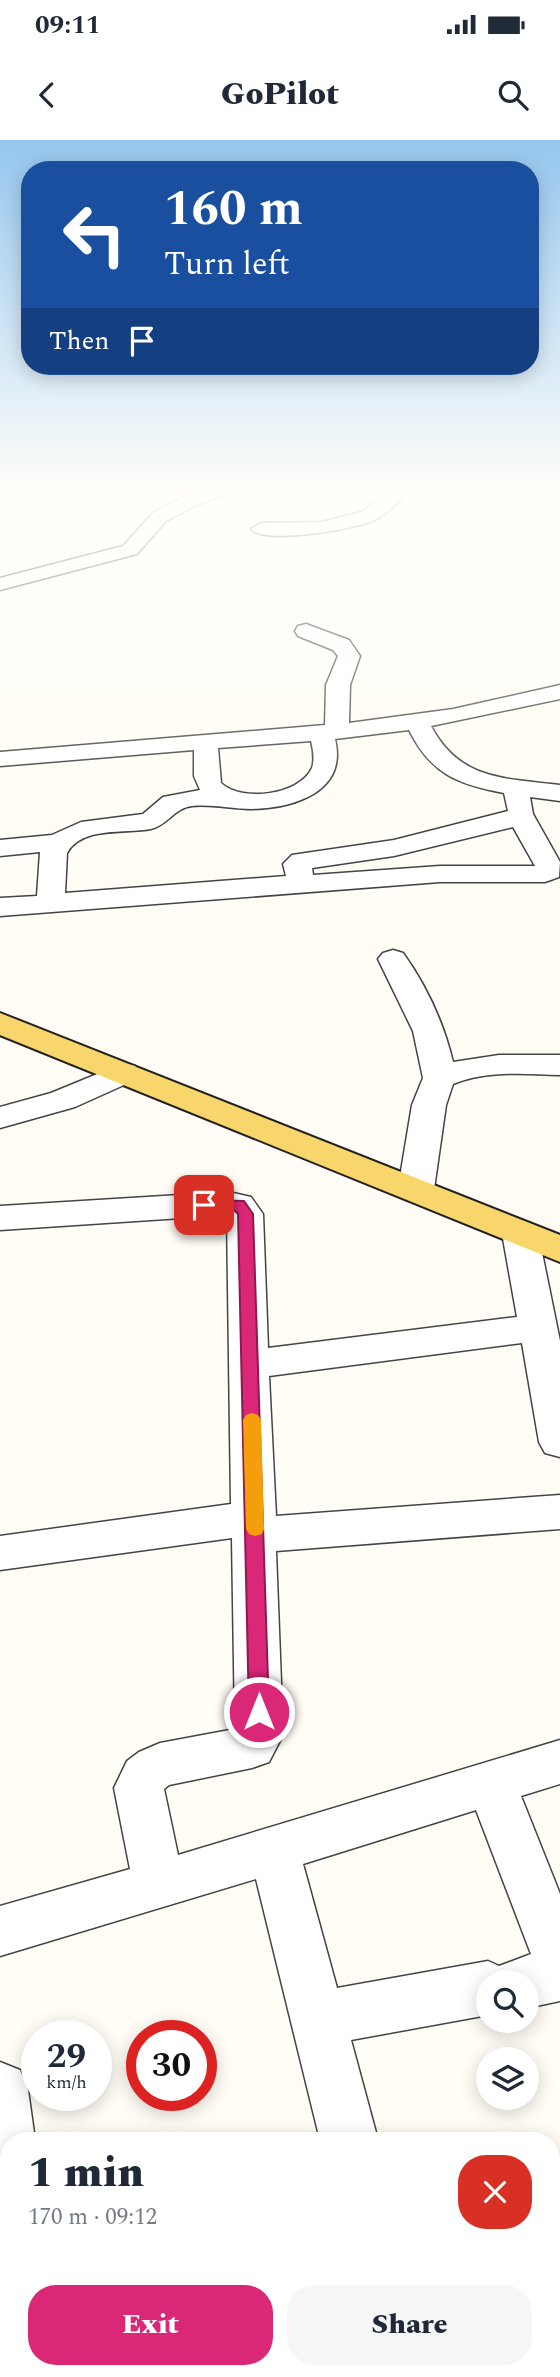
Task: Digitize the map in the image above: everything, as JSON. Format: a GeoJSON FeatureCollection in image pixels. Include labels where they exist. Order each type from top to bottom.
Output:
{"type":"FeatureCollection","features":[{"type":"Feature","properties":{"kind":"main road"},"geometry":{"type":"LineString","coordinates":[[0,1023],[560,1249]]}},
{"type":"Feature","properties":{"kind":"street"},"geometry":{"type":"LineString","coordinates":[[0,848],[61,842],[88,828],[150,821],[156,818],[163,808],[175,802],[227,797],[271,800],[302,793],[323,773],[338,685],[349,656],[341,645],[306,631]]}},
{"type":"Feature","properties":{"kind":"street"},"geometry":{"type":"LineString","coordinates":[[0,759],[330,733],[417,722],[560,692]]}},
{"type":"Feature","properties":{"kind":"street"},"geometry":{"type":"LineString","coordinates":[[417,722],[430,747],[446,765],[482,779],[515,797],[560,805]]}},
{"type":"Feature","properties":{"kind":"street"},"geometry":{"type":"LineString","coordinates":[[206,742],[210,786],[227,797]]}},
{"type":"Feature","properties":{"kind":"street"},"geometry":{"type":"LineString","coordinates":[[297,884],[301,879],[297,864],[302,861],[394,848],[515,797],[560,793]]}},
{"type":"Feature","properties":{"kind":"street"},"geometry":{"type":"LineString","coordinates":[[0,907],[440,874],[545,874],[549,867],[515,797]]}},
{"type":"Feature","properties":{"kind":"street"},"geometry":{"type":"LineString","coordinates":[[51,904],[53,853],[61,842]]}},
{"type":"Feature","properties":{"kind":"street"},"geometry":{"type":"LineString","coordinates":[[393,959],[430,1030],[437,1052],[439,1078],[429,1105],[416,1189]]}},
{"type":"Feature","properties":{"kind":"street"},"geometry":{"type":"LineString","coordinates":[[439,1078],[453,1071],[502,1064],[560,1065]]}},
{"type":"Feature","properties":{"kind":"street"},"geometry":{"type":"LineString","coordinates":[[0,1118],[63,1100],[124,1073]]}},
{"type":"Feature","properties":{"kind":"street"},"geometry":{"type":"LineString","coordinates":[[0,1218],[215,1204],[239,1205],[245,1214],[259,1645],[257,1742],[252,1747],[241,1750],[160,1765],[148,1771],[142,1779],[139,1788],[159,1885]]}},
{"type":"Feature","properties":{"kind":"street"},"geometry":{"type":"LineString","coordinates":[[520,1233],[560,1441]]}},
{"type":"Feature","properties":{"kind":"street"},"geometry":{"type":"LineString","coordinates":[[250,1364],[538,1328]]}},
{"type":"Feature","properties":{"kind":"street"},"geometry":{"type":"LineString","coordinates":[[0,1553],[255,1527],[560,1512]]}},
{"type":"Feature","properties":{"kind":"street"},"geometry":{"type":"LineString","coordinates":[[0,1930],[159,1885],[560,1762]]}},
{"type":"Feature","properties":{"kind":"street"},"geometry":{"type":"LineString","coordinates":[[491,1784],[560,1960]]}},
{"type":"Feature","properties":{"kind":"street"},"geometry":{"type":"LineString","coordinates":[[274,1850],[347,2132]]}},
{"type":"Feature","properties":{"kind":"street"},"geometry":{"type":"LineString","coordinates":[[539,1979],[560,1975]]}},
{"type":"Feature","properties":{"kind":"street"},"geometry":{"type":"LineString","coordinates":[[318,2018],[476,1990]]}},
{"type":"Feature","properties":{"kind":"street"},"geometry":{"type":"LineString","coordinates":[[0,2090],[5,2132]]}},
{"type":"Feature","properties":{"kind":"slow traffic"},"geometry":{"type":"LineString","coordinates":[[252,1420],[255,1529]]}},
{"type":"Feature","properties":{"kind":"route"},"geometry":{"type":"LineString","coordinates":[[204,1205],[239,1205],[245,1214],[259,1712]]}}]}
